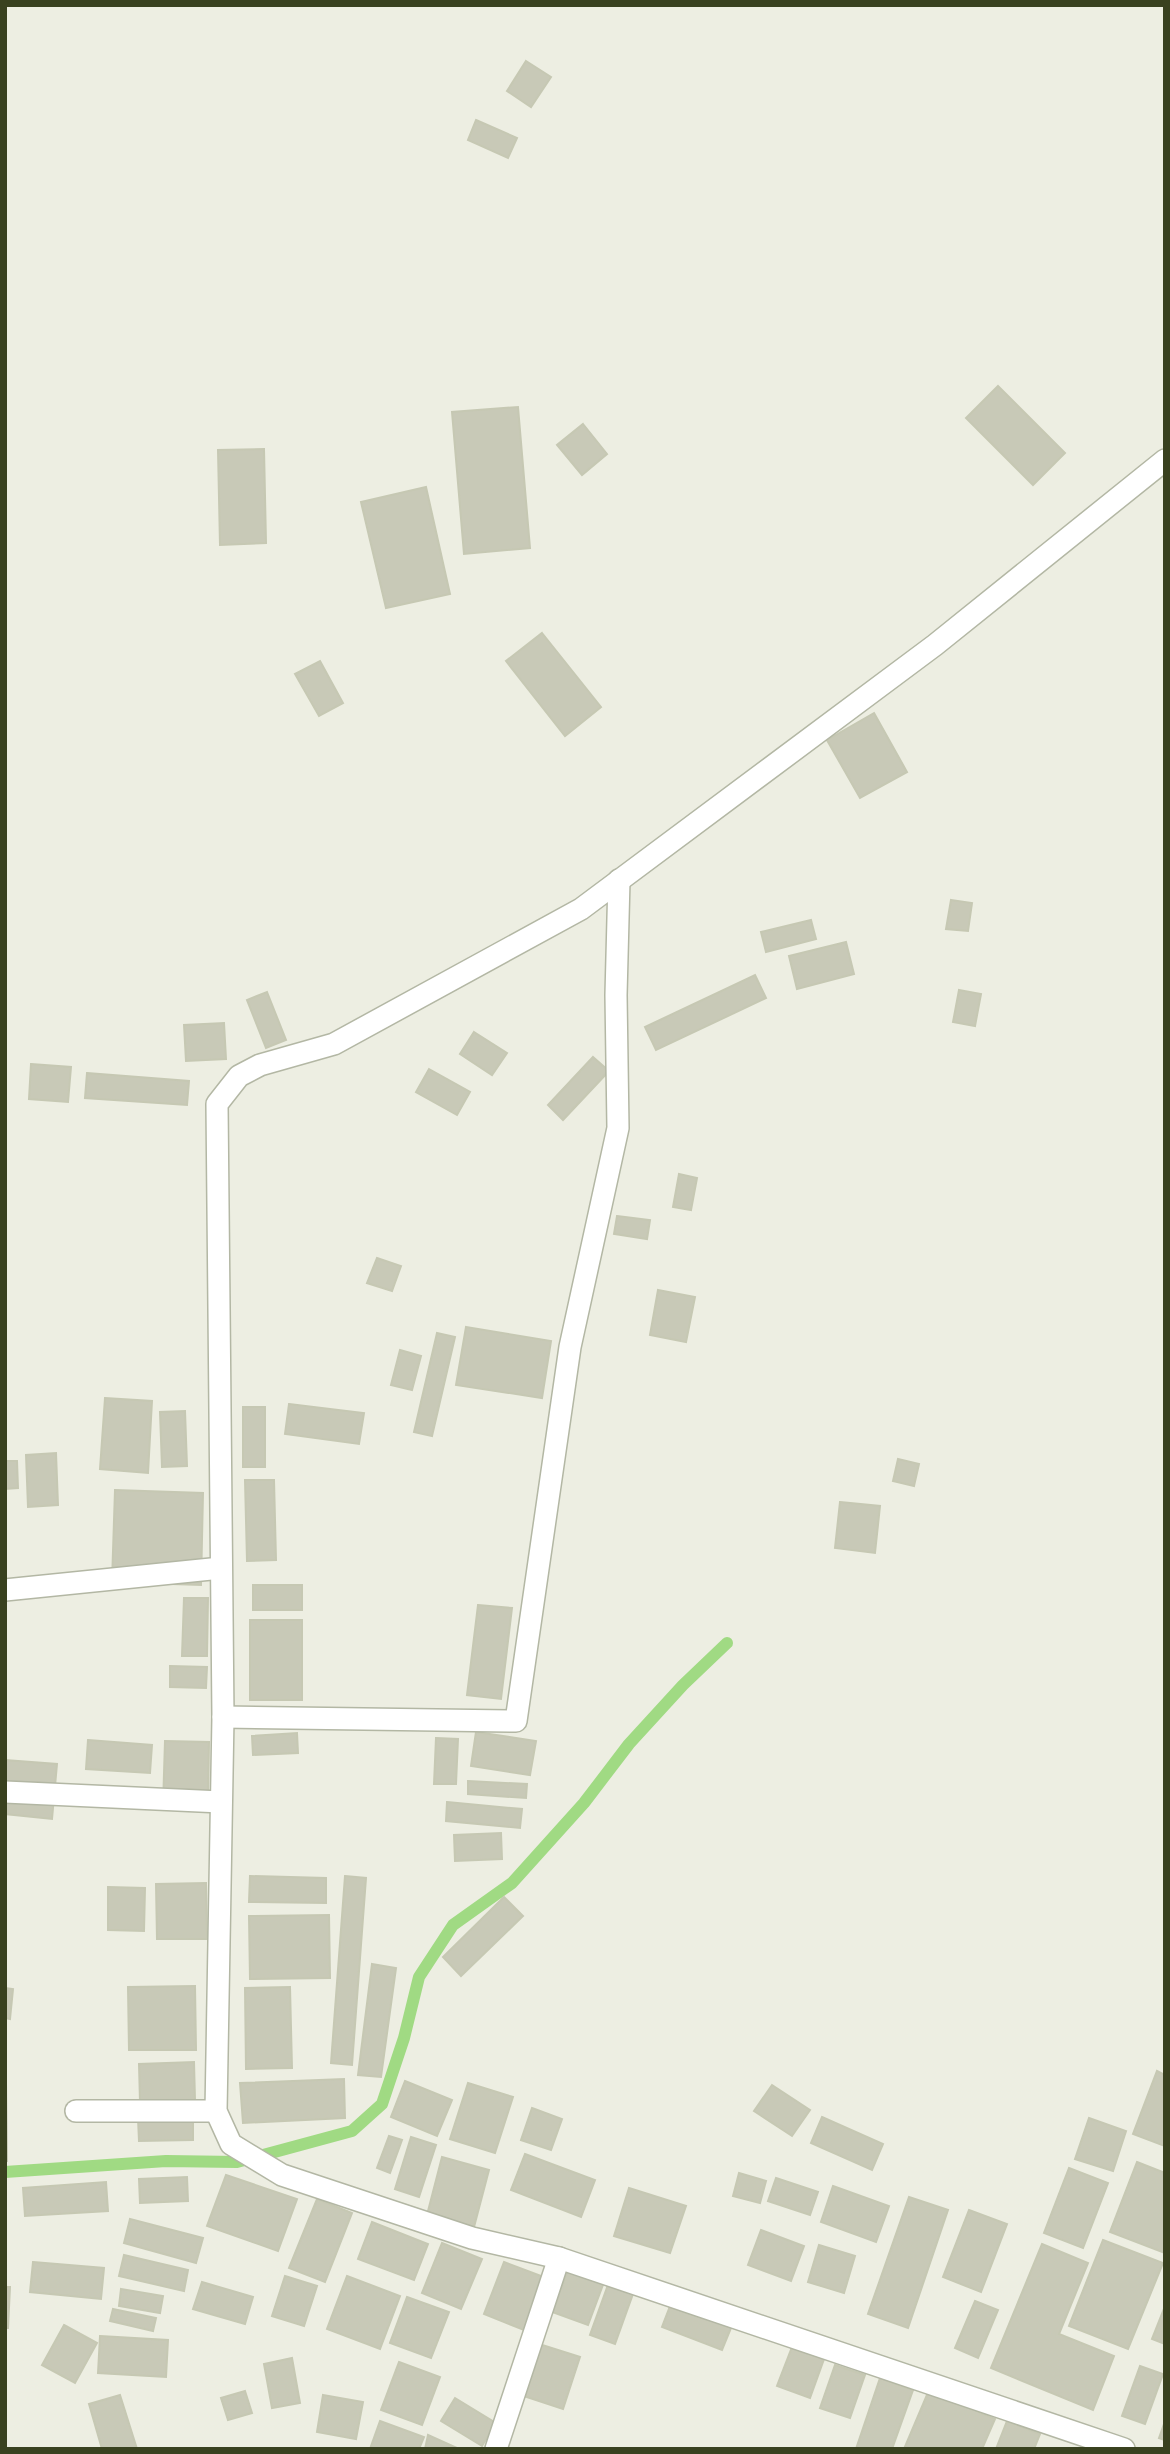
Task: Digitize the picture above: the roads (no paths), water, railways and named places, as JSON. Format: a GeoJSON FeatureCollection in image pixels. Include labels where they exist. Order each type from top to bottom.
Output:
{"type":"FeatureCollection","features":[{"type":"Feature","properties":{"kind":"street"},"geometry":{"type":"LineString","coordinates":[[1124,2449],[559,2258],[472,2238],[282,2175],[231,2144],[216,2112],[223,1717],[216,1104],[239,1076],[260,1065],[334,1044],[580,909],[935,645],[1165,460]]}},
{"type":"Feature","properties":{"kind":"street"},"geometry":{"type":"LineString","coordinates":[[223,1717],[516,1721],[570,1347],[618,1128],[616,995],[619,880]]}},
{"type":"Feature","properties":{"kind":"street"},"geometry":{"type":"LineString","coordinates":[[5,1590],[221,1568]]}},
{"type":"Feature","properties":{"kind":"street"},"geometry":{"type":"LineString","coordinates":[[5,1792],[221,1802]]}},
{"type":"Feature","properties":{"kind":"street"},"geometry":{"type":"LineString","coordinates":[[76,2112],[216,2112]]}},
{"type":"Feature","properties":{"kind":"street"},"geometry":{"type":"LineString","coordinates":[[496,2449],[559,2258]]}},
{"type":"Feature","properties":{"kind":"waterway"},"geometry":{"type":"LineString","coordinates":[[5,2172],[166,2161],[237,2162],[352,2131],[382,2104],[404,2038],[419,1977],[453,1925],[512,1883],[584,1803],[629,1744],[683,1685],[727,1643]]}}]}
